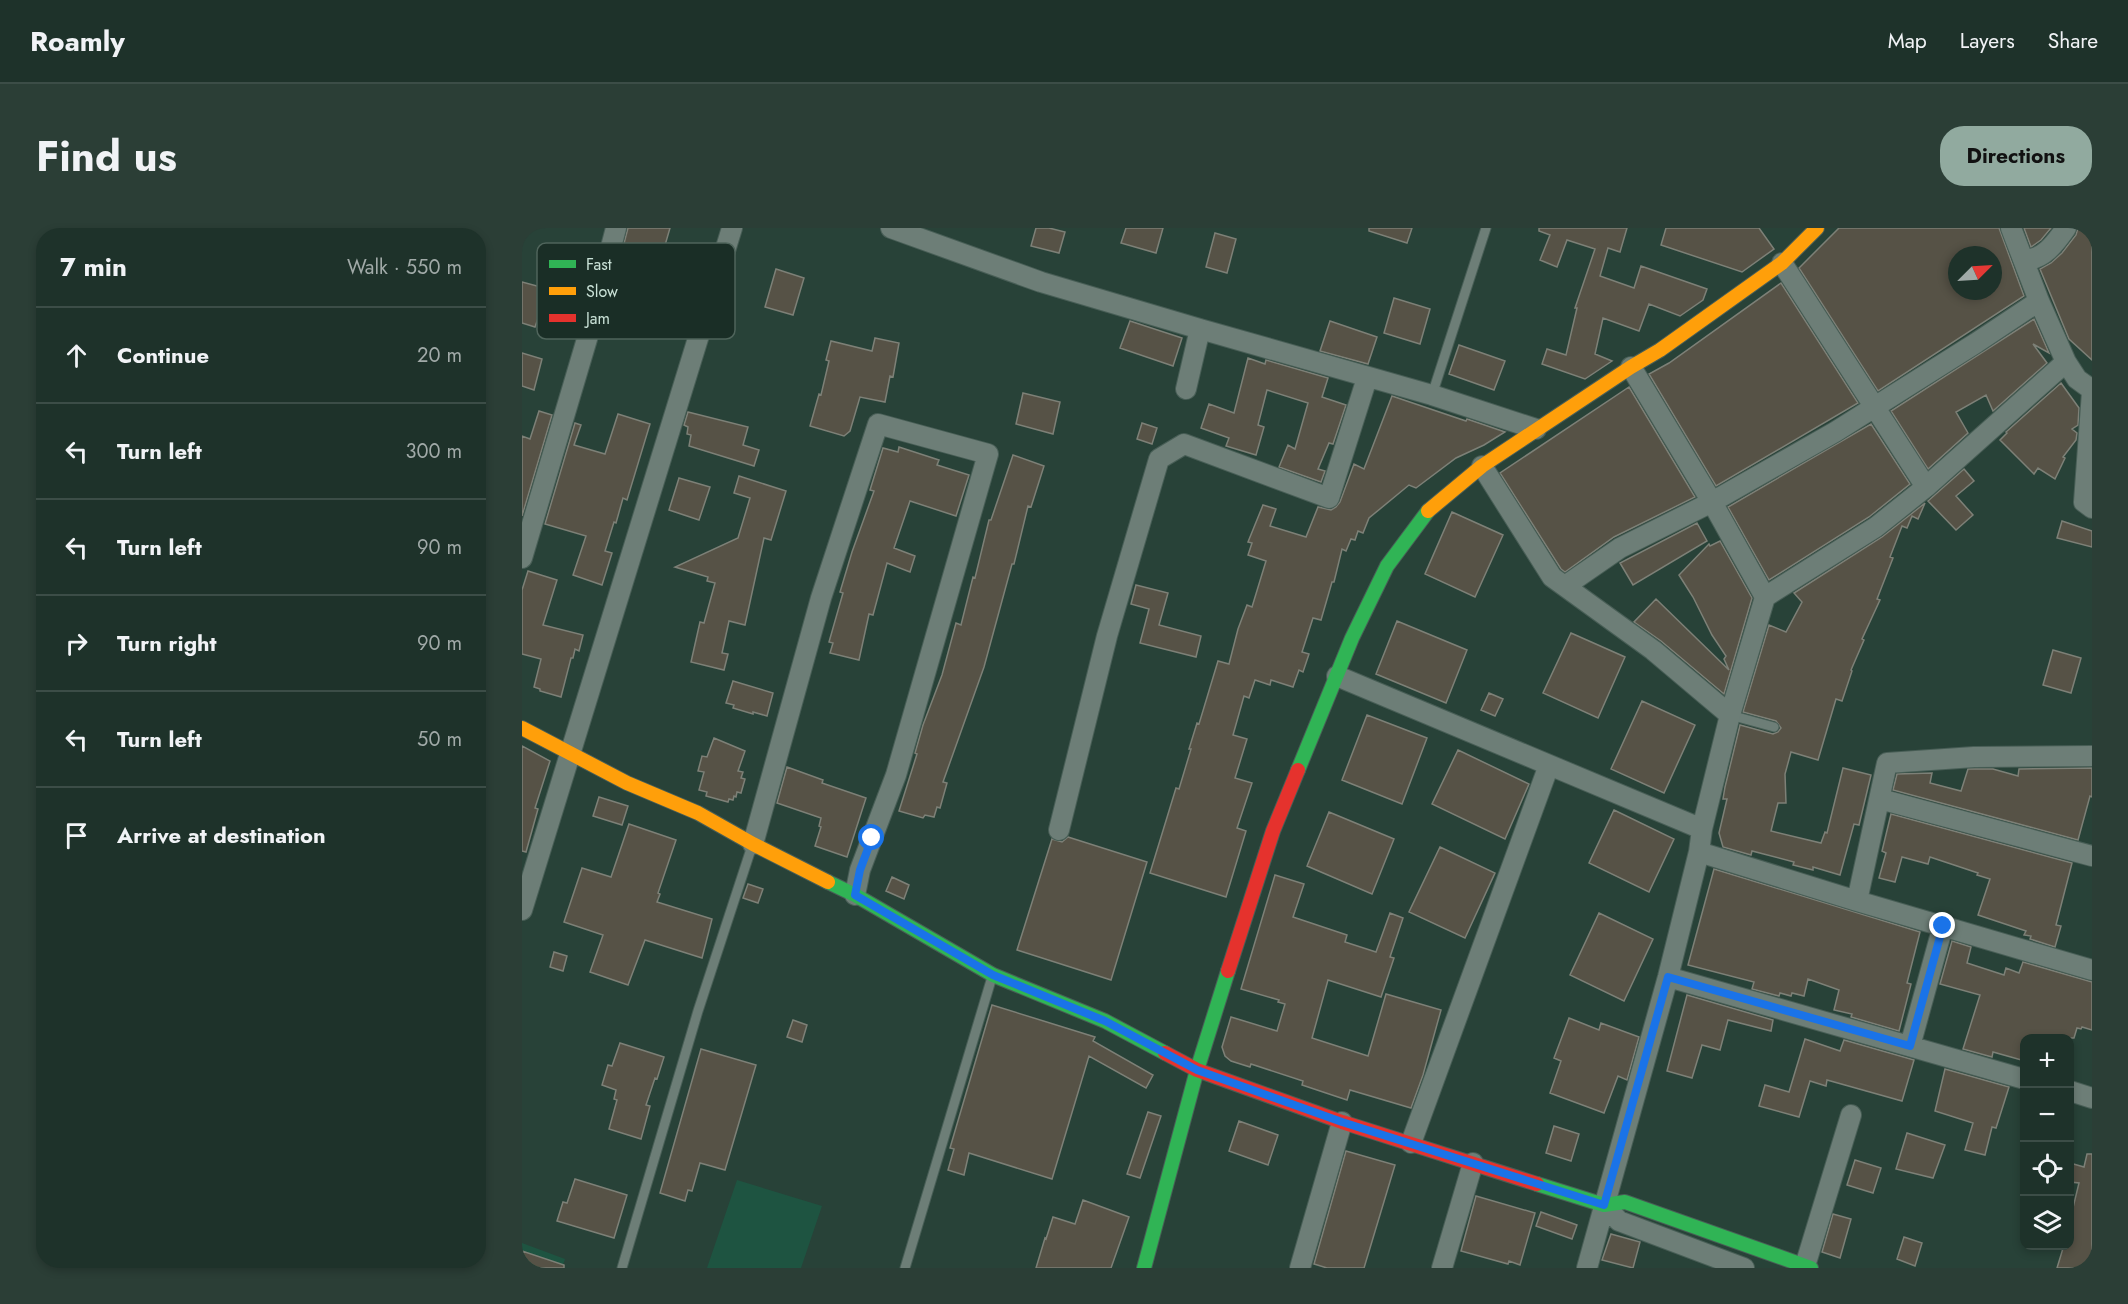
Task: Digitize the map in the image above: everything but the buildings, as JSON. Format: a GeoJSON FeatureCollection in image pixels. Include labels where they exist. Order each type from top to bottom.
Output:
{"type":"FeatureCollection","features":[{"type":"Feature","properties":{"kind":"street"},"geometry":{"type":"LineString","coordinates":[[612,243],[616,228]]}},
{"type":"Feature","properties":{"kind":"street"},"geometry":{"type":"LineString","coordinates":[[727,243],[732,228]]}},
{"type":"Feature","properties":{"kind":"street"},"geometry":{"type":"LineString","coordinates":[[891,228],[1041,282],[1432,395],[1536,429]]}},
{"type":"Feature","properties":{"kind":"street"},"geometry":{"type":"LineString","coordinates":[[2011,228],[2039,301],[2066,362],[2077,379],[2092,391],[2084,502],[2092,508]]}},
{"type":"Feature","properties":{"kind":"street"},"geometry":{"type":"LineString","coordinates":[[2024,260],[2038,258],[2047,251],[2066,228]]}},
{"type":"Feature","properties":{"kind":"street"},"geometry":{"type":"LineString","coordinates":[[1144,1268],[1197,1070],[1273,831],[1352,638],[1388,566],[1431,507],[1482,466],[1660,350],[1782,263],[1809,230]]}},
{"type":"Feature","properties":{"kind":"street"},"geometry":{"type":"LineString","coordinates":[[1782,263],[1926,487]]}},
{"type":"Feature","properties":{"kind":"street"},"geometry":{"type":"LineString","coordinates":[[1565,586],[1620,548],[1712,502],[1834,432],[2039,301]]}},
{"type":"Feature","properties":{"kind":"street"},"geometry":{"type":"LineString","coordinates":[[1186,389],[1200,329]]}},
{"type":"Feature","properties":{"kind":"street"},"geometry":{"type":"LineString","coordinates":[[522,558],[587,339]]}},
{"type":"Feature","properties":{"kind":"street"},"geometry":{"type":"LineString","coordinates":[[522,910],[698,339]]}},
{"type":"Feature","properties":{"kind":"street"},"geometry":{"type":"LineString","coordinates":[[1587,1268],[1668,977],[1730,715],[1765,597],[1876,527],[1926,487],[2066,362]]}},
{"type":"Feature","properties":{"kind":"street"},"geometry":{"type":"LineString","coordinates":[[1631,367],[1712,502],[1765,597]]}},
{"type":"Feature","properties":{"kind":"street"},"geometry":{"type":"LineString","coordinates":[[1059,830],[1107,636],[1159,459],[1184,444],[1329,498],[1367,378]]}},
{"type":"Feature","properties":{"kind":"street"},"geometry":{"type":"LineString","coordinates":[[753,844],[821,598],[878,424],[988,453],[896,775],[860,870],[855,895]]}},
{"type":"Feature","properties":{"kind":"street"},"geometry":{"type":"LineString","coordinates":[[1482,466],[1552,577],[1653,650],[1730,715]]}},
{"type":"Feature","properties":{"kind":"street"},"geometry":{"type":"LineString","coordinates":[[1337,676],[1702,830]]}},
{"type":"Feature","properties":{"kind":"street"},"geometry":{"type":"LineString","coordinates":[[522,728],[627,783],[698,813],[753,844],[855,895],[993,975],[1105,1021],[1197,1070],[1342,1122],[1604,1205],[1625,1202],[1808,1267],[1851,1115]]}},
{"type":"Feature","properties":{"kind":"street"},"geometry":{"type":"LineString","coordinates":[[1857,901],[1887,763],[1974,757],[2092,756]]}},
{"type":"Feature","properties":{"kind":"street"},"geometry":{"type":"LineString","coordinates":[[1411,1143],[1549,765]]}},
{"type":"Feature","properties":{"kind":"street"},"geometry":{"type":"LineString","coordinates":[[1880,799],[2092,856]]}},
{"type":"Feature","properties":{"kind":"street"},"geometry":{"type":"LineString","coordinates":[[1699,852],[2092,970]]}},
{"type":"Feature","properties":{"kind":"street"},"geometry":{"type":"LineString","coordinates":[[1910,1046],[1943,926]]}},
{"type":"Feature","properties":{"kind":"street"},"geometry":{"type":"LineString","coordinates":[[1668,977],[2020,1077]]}},
{"type":"Feature","properties":{"kind":"street"},"geometry":{"type":"LineString","coordinates":[[2074,1092],[2092,1098]]}},
{"type":"Feature","properties":{"kind":"street"},"geometry":{"type":"LineString","coordinates":[[1300,1268],[1342,1122]]}},
{"type":"Feature","properties":{"kind":"street"},"geometry":{"type":"LineString","coordinates":[[1442,1268],[1473,1163]]}},
{"type":"Feature","properties":{"kind":"street"},"geometry":{"type":"LineString","coordinates":[[1604,1205],[1619,1221],[1744,1268]]}},
{"type":"Feature","properties":{"kind":"lane"},"geometry":{"type":"LineString","coordinates":[[1432,395],[1486,228]]}},
{"type":"Feature","properties":{"kind":"lane"},"geometry":{"type":"LineString","coordinates":[[1730,715],[1774,728]]}},
{"type":"Feature","properties":{"kind":"lane"},"geometry":{"type":"LineString","coordinates":[[622,1268],[698,1011],[753,844]]}},
{"type":"Feature","properties":{"kind":"lane"},"geometry":{"type":"LineString","coordinates":[[905,1268],[993,975]]}},
{"type":"Feature","properties":{"kind":"shaded area"},"geometry":{"type":"Polygon","coordinates":[[[737,1180],[822,1206],[801,1268],[707,1268],[737,1180]]]}},
{"type":"Feature","properties":{"kind":"shaded area"},"geometry":{"type":"Polygon","coordinates":[[[522,1243],[565,1259],[562,1268],[522,1268],[522,1243]]]}},
{"type":"Feature","properties":{"kind":"traffic: fast"},"geometry":{"type":"LineString","coordinates":[[1298,770],[1352,638],[1387,566],[1428,511]]}},
{"type":"Feature","properties":{"kind":"traffic: fast"},"geometry":{"type":"LineString","coordinates":[[828,882],[855,895],[993,975],[1105,1021],[1165,1053]]}},
{"type":"Feature","properties":{"kind":"traffic: fast"},"geometry":{"type":"LineString","coordinates":[[1144,1268],[1197,1070],[1228,971]]}},
{"type":"Feature","properties":{"kind":"traffic: fast"},"geometry":{"type":"LineString","coordinates":[[1537,1184],[1604,1205],[1625,1202],[1811,1268]]}},
{"type":"Feature","properties":{"kind":"traffic: slow"},"geometry":{"type":"LineString","coordinates":[[1428,511],[1482,466],[1660,350],[1782,263],[1817,228]]}},
{"type":"Feature","properties":{"kind":"traffic: slow"},"geometry":{"type":"LineString","coordinates":[[522,728],[627,783],[698,813],[828,882]]}},
{"type":"Feature","properties":{"kind":"traffic: jam"},"geometry":{"type":"LineString","coordinates":[[1228,971],[1273,831],[1298,770]]}},
{"type":"Feature","properties":{"kind":"traffic: jam"},"geometry":{"type":"LineString","coordinates":[[1165,1053],[1197,1070],[1342,1122],[1537,1184]]}},
{"type":"Feature","properties":{"kind":"route"},"geometry":{"type":"LineString","coordinates":[[872,838],[860,870],[855,895],[993,975],[1105,1021],[1197,1070],[1342,1122],[1604,1205],[1668,977],[1910,1046],[1943,926]]}}]}
